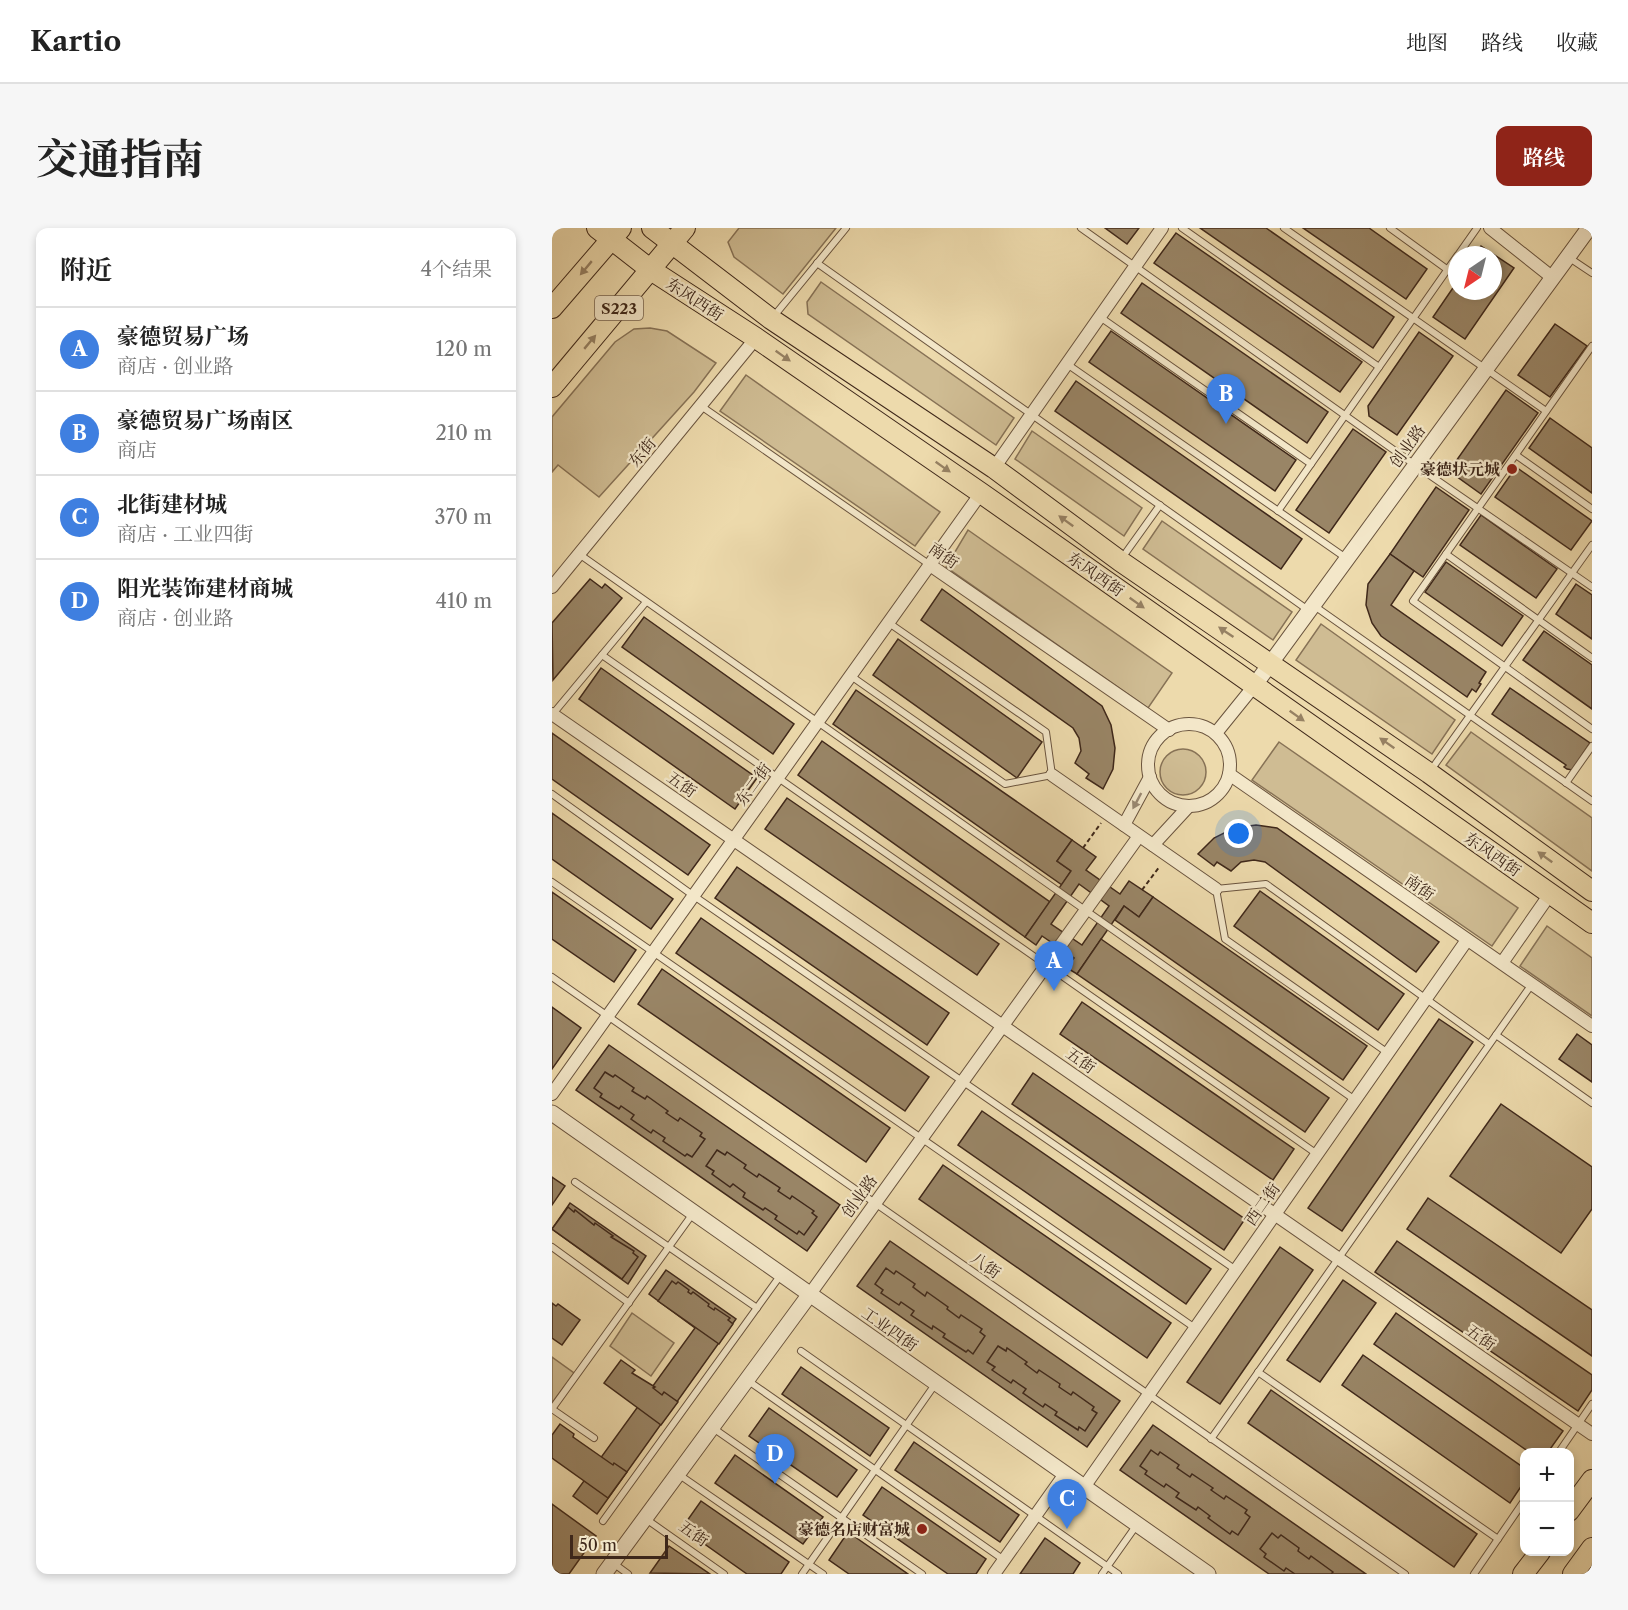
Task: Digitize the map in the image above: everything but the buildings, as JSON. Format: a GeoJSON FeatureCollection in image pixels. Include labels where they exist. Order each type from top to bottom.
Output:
{"type":"FeatureCollection","features":[{"type":"Feature","properties":{"kind":"main road","name":"东风西街"},"geometry":{"type":"LineString","coordinates":[[652,228],[771,319],[994,468],[1120,561],[1429,773],[1592,891]]}},
{"type":"Feature","properties":{"kind":"main road","name":"S223"},"geometry":{"type":"LineString","coordinates":[[552,387],[685,228]]}},
{"type":"Feature","properties":{"kind":"main road","name":"东风西街"},"geometry":{"type":"LineString","coordinates":[[609,232],[651,270],[756,338],[981,493],[1592,923]]}},
{"type":"Feature","properties":{"kind":"main road"},"geometry":{"type":"LineString","coordinates":[[552,308],[609,232]]}},
{"type":"Feature","properties":{"kind":"main road"},"geometry":{"type":"LineString","coordinates":[[1574,1504],[1592,1480]]}},
{"type":"Feature","properties":{"kind":"main road"},"geometry":{"type":"LineString","coordinates":[[1573,1574],[1592,1548]]}},
{"type":"Feature","properties":{"kind":"main road"},"geometry":{"type":"LineString","coordinates":[[1523,1574],[1536,1556]]}},
{"type":"Feature","properties":{"kind":"street"},"geometry":{"type":"LineString","coordinates":[[994,468],[1162,228]]}},
{"type":"Feature","properties":{"kind":"street"},"geometry":{"type":"LineString","coordinates":[[1490,228],[1553,278]]}},
{"type":"Feature","properties":{"kind":"street","name":"创业路"},"geometry":{"type":"LineString","coordinates":[[1254,686],[1589,228]]}},
{"type":"Feature","properties":{"kind":"street","name":"东街"},"geometry":{"type":"LineString","coordinates":[[552,586],[756,338]]}},
{"type":"Feature","properties":{"kind":"street","name":"东二街"},"geometry":{"type":"LineString","coordinates":[[552,1094],[981,493]]}},
{"type":"Feature","properties":{"kind":"street","name":"南街"},"geometry":{"type":"LineString","coordinates":[[930,566],[1169,730]]}},
{"type":"Feature","properties":{"kind":"street"},"geometry":{"type":"LineString","coordinates":[[1216,734],[1254,686]]}},
{"type":"Feature","properties":{"kind":"street","name":"五街"},"geometry":{"type":"LineString","coordinates":[[552,714],[1592,1434]]}},
{"type":"Feature","properties":{"kind":"street"},"geometry":{"type":"LineString","coordinates":[[1189,724],[1203,726],[1216,734],[1225,744],[1230,756],[1229,774],[1221,792],[1212,800],[1201,805],[1188,807],[1174,804],[1162,796],[1150,777],[1148,758],[1154,744],[1175,726],[1189,724]]}},
{"type":"Feature","properties":{"kind":"street","name":"南街"},"geometry":{"type":"LineString","coordinates":[[1229,774],[1592,1026]]}},
{"type":"Feature","properties":{"kind":"street"},"geometry":{"type":"LineString","coordinates":[[1052,775],[1216,889]]}},
{"type":"Feature","properties":{"kind":"street"},"geometry":{"type":"LineString","coordinates":[[1124,825],[1150,777]]}},
{"type":"Feature","properties":{"kind":"street"},"geometry":{"type":"LineString","coordinates":[[1153,845],[1188,807]]}},
{"type":"Feature","properties":{"kind":"street","name":"创业路"},"geometry":{"type":"LineString","coordinates":[[608,1568],[810,1294],[1139,836]]}},
{"type":"Feature","properties":{"kind":"street"},"geometry":{"type":"LineString","coordinates":[[1502,963],[1550,894]]}},
{"type":"Feature","properties":{"kind":"street","name":"西二街"},"geometry":{"type":"LineString","coordinates":[[1084,1487],[1467,940]]}},
{"type":"Feature","properties":{"kind":"street","name":"工业四街"},"geometry":{"type":"LineString","coordinates":[[552,1113],[1205,1573]]}},
{"type":"Feature","properties":{"kind":"street"},"geometry":{"type":"LineString","coordinates":[[994,1574],[1065,1473]]}},
{"type":"Feature","properties":{"kind":"lane"},"geometry":{"type":"LineString","coordinates":[[771,319],[846,228]]}},
{"type":"Feature","properties":{"kind":"lane"},"geometry":{"type":"LineString","coordinates":[[1081,228],[1415,465],[1592,587]]}},
{"type":"Feature","properties":{"kind":"lane"},"geometry":{"type":"LineString","coordinates":[[1182,228],[1379,367]]}},
{"type":"Feature","properties":{"kind":"lane"},"geometry":{"type":"LineString","coordinates":[[1284,228],[1546,411]]}},
{"type":"Feature","properties":{"kind":"lane"},"geometry":{"type":"LineString","coordinates":[[1278,511],[1448,270],[1390,228]]}},
{"type":"Feature","properties":{"kind":"lane"},"geometry":{"type":"LineString","coordinates":[[1464,246],[1477,228]]}},
{"type":"Feature","properties":{"kind":"lane"},"geometry":{"type":"LineString","coordinates":[[1568,257],[1592,273]]}},
{"type":"Feature","properties":{"kind":"lane"},"geometry":{"type":"LineString","coordinates":[[817,263],[1160,506],[1592,801]]}},
{"type":"Feature","properties":{"kind":"lane"},"geometry":{"type":"LineString","coordinates":[[1100,317],[1311,464]]}},
{"type":"Feature","properties":{"kind":"lane"},"geometry":{"type":"LineString","coordinates":[[1592,346],[1413,601],[1592,729]]}},
{"type":"Feature","properties":{"kind":"lane"},"geometry":{"type":"LineString","coordinates":[[1067,364],[1346,558]]}},
{"type":"Feature","properties":{"kind":"lane","name":"南街"},"geometry":{"type":"LineString","coordinates":[[701,406],[930,566]]}},
{"type":"Feature","properties":{"kind":"lane"},"geometry":{"type":"LineString","coordinates":[[1516,455],[1592,509]]}},
{"type":"Feature","properties":{"kind":"lane"},"geometry":{"type":"LineString","coordinates":[[1120,561],[1160,506]]}},
{"type":"Feature","properties":{"kind":"lane"},"geometry":{"type":"LineString","coordinates":[[1429,773],[1592,546]]}},
{"type":"Feature","properties":{"kind":"lane"},"geometry":{"type":"LineString","coordinates":[[579,554],[1355,1100]]}},
{"type":"Feature","properties":{"kind":"lane"},"geometry":{"type":"LineString","coordinates":[[1446,554],[1592,658]]}},
{"type":"Feature","properties":{"kind":"lane"},"geometry":{"type":"LineString","coordinates":[[552,714],[646,602]]}},
{"type":"Feature","properties":{"kind":"lane"},"geometry":{"type":"LineString","coordinates":[[851,676],[1005,784],[1052,775],[1046,732],[889,623]]}},
{"type":"Feature","properties":{"kind":"lane"},"geometry":{"type":"LineString","coordinates":[[602,655],[1317,1154]]}},
{"type":"Feature","properties":{"kind":"lane"},"geometry":{"type":"LineString","coordinates":[[1566,783],[1592,746]]}},
{"type":"Feature","properties":{"kind":"lane"},"geometry":{"type":"LineString","coordinates":[[552,794],[694,896],[1236,1270]]}},
{"type":"Feature","properties":{"kind":"lane"},"geometry":{"type":"LineString","coordinates":[[552,882],[1195,1328]]}},
{"type":"Feature","properties":{"kind":"lane"},"geometry":{"type":"LineString","coordinates":[[1388,1053],[1225,939],[1216,889],[1266,884],[1489,1044]]}},
{"type":"Feature","properties":{"kind":"lane","name":"八街"},"geometry":{"type":"LineString","coordinates":[[552,977],[1405,1574]]}},
{"type":"Feature","properties":{"kind":"lane"},"geometry":{"type":"LineString","coordinates":[[1211,1439],[1532,984]]}},
{"type":"Feature","properties":{"kind":"lane"},"geometry":{"type":"LineString","coordinates":[[1496,1035],[1592,1103]]}},
{"type":"Feature","properties":{"kind":"lane"},"geometry":{"type":"LineString","coordinates":[[575,1182],[757,1308]]}},
{"type":"Feature","properties":{"kind":"lane"},"geometry":{"type":"LineString","coordinates":[[594,1438],[552,1409],[694,1212]]}},
{"type":"Feature","properties":{"kind":"lane"},"geometry":{"type":"LineString","coordinates":[[552,1248],[629,1303]]}},
{"type":"Feature","properties":{"kind":"lane"},"geometry":{"type":"LineString","coordinates":[[603,1521],[782,1274]]}},
{"type":"Feature","properties":{"kind":"lane"},"geometry":{"type":"LineString","coordinates":[[801,1351],[1118,1574]]}},
{"type":"Feature","properties":{"kind":"lane"},"geometry":{"type":"LineString","coordinates":[[1258,1372],[1498,1539]]}},
{"type":"Feature","properties":{"kind":"lane"},"geometry":{"type":"LineString","coordinates":[[747,1380],[1004,1560]]}},
{"type":"Feature","properties":{"kind":"lane"},"geometry":{"type":"LineString","coordinates":[[802,1574],[936,1383]]}},
{"type":"Feature","properties":{"kind":"lane"},"geometry":{"type":"LineString","coordinates":[[1561,1448],[1592,1404]]}},
{"type":"Feature","properties":{"kind":"lane"},"geometry":{"type":"LineString","coordinates":[[712,1427],[922,1574]]}},
{"type":"Feature","properties":{"kind":"lane"},"geometry":{"type":"LineString","coordinates":[[678,1474],[823,1574]]}},
{"type":"Feature","properties":{"kind":"lane"},"geometry":{"type":"LineString","coordinates":[[1474,1574],[1523,1502]]}},
{"type":"Feature","properties":{"kind":"lane","name":"五街"},"geometry":{"type":"LineString","coordinates":[[645,1519],[724,1574]]}},
{"type":"Feature","properties":{"kind":"lane"},"geometry":{"type":"LineString","coordinates":[[1102,1574],[1137,1524]]}},
{"type":"Feature","properties":{"kind":"lane"},"geometry":{"type":"LineString","coordinates":[[608,1568],[628,1574]]}},
{"type":"Feature","properties":{"kind":"path"},"geometry":{"type":"LineString","coordinates":[[1083,848],[1104,819]]}},
{"type":"Feature","properties":{"kind":"path"},"geometry":{"type":"LineString","coordinates":[[1142,890],[1163,861]]}},
{"type":"Feature","properties":{"kind":"shaded area"},"geometry":{"type":"Polygon","coordinates":[[[739,228],[836,228],[783,294],[734,257],[728,242],[739,228]]]}},
{"type":"Feature","properties":{"kind":"shaded area"},"geometry":{"type":"Polygon","coordinates":[[[821,282],[1014,418],[996,445],[808,314],[807,302],[821,282]]]}},
{"type":"Feature","properties":{"kind":"shaded area"},"geometry":{"type":"Polygon","coordinates":[[[650,328],[667,331],[716,363],[694,392],[599,497],[558,465],[552,472],[552,417],[615,342],[634,329],[650,328]]]}},
{"type":"Feature","properties":{"kind":"shaded area"},"geometry":{"type":"Polygon","coordinates":[[[746,375],[940,512],[915,546],[720,411],[746,375]]]}},
{"type":"Feature","properties":{"kind":"shaded area"},"geometry":{"type":"Polygon","coordinates":[[[1032,431],[1142,508],[1124,536],[1015,459],[1032,431]]]}},
{"type":"Feature","properties":{"kind":"shaded area"},"geometry":{"type":"Polygon","coordinates":[[[1162,521],[1292,612],[1273,640],[1143,549],[1162,521]]]}},
{"type":"Feature","properties":{"kind":"shaded area"},"geometry":{"type":"Polygon","coordinates":[[[968,530],[1172,673],[1148,708],[946,567],[968,530]]]}},
{"type":"Feature","properties":{"kind":"shaded area"},"geometry":{"type":"Polygon","coordinates":[[[1321,624],[1455,720],[1432,754],[1296,660],[1321,624]]]}},
{"type":"Feature","properties":{"kind":"shaded area"},"geometry":{"type":"Polygon","coordinates":[[[1471,732],[1592,818],[1592,871],[1446,765],[1471,732]]]}},
{"type":"Feature","properties":{"kind":"shaded area"},"geometry":{"type":"Polygon","coordinates":[[[1279,742],[1518,908],[1492,946],[1252,780],[1279,742]]]}},
{"type":"Feature","properties":{"kind":"shaded area"},"geometry":{"type":"Polygon","coordinates":[[[1188,749],[1200,755],[1205,763],[1205,781],[1200,789],[1192,794],[1178,795],[1166,789],[1161,781],[1160,767],[1166,755],[1174,750],[1188,749]]]}},
{"type":"Feature","properties":{"kind":"shaded area"},"geometry":{"type":"Polygon","coordinates":[[[1547,926],[1592,958],[1592,1016],[1520,966],[1547,926]]]}},
{"type":"Feature","properties":{"kind":"shaded area"},"geometry":{"type":"Polygon","coordinates":[[[632,1313],[674,1343],[651,1376],[610,1346],[632,1313]]]}},
{"type":"Feature","properties":{"kind":"shaded area"},"geometry":{"type":"Polygon","coordinates":[[[552,1357],[574,1373],[552,1403],[552,1357]]]}},
{"type":"Feature","properties":{"kind":"place","name":"豪德贸易广场南区"},"geometry":{"type":"Point","coordinates":[1226,424]}},
{"type":"Feature","properties":{"kind":"place","name":"豪德状元城"},"geometry":{"type":"Point","coordinates":[1512,469]}},
{"type":"Feature","properties":{"kind":"place","name":"豪德贸易广场"},"geometry":{"type":"Point","coordinates":[1054,991]}},
{"type":"Feature","properties":{"kind":"place","name":"阳光装饰建材商城"},"geometry":{"type":"Point","coordinates":[775,1484]}},
{"type":"Feature","properties":{"kind":"place","name":"豪德名店财富城"},"geometry":{"type":"Point","coordinates":[922,1529]}},
{"type":"Feature","properties":{"kind":"place","name":"北街建材城"},"geometry":{"type":"Point","coordinates":[1067,1529]}}]}
